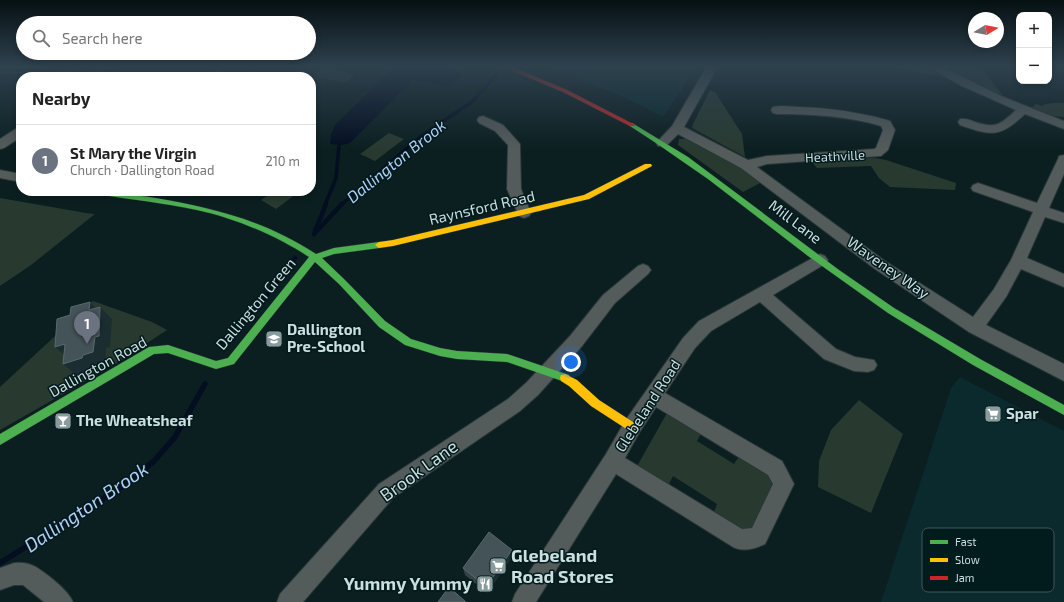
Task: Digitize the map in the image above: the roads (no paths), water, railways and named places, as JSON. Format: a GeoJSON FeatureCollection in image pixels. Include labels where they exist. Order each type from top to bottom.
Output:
{"type":"FeatureCollection","features":[{"type":"Feature","properties":{"kind":"street","name":"Mill Lane"},"geometry":{"type":"LineString","coordinates":[[570,94],[613,115],[662,143],[718,182],[858,288],[933,337],[988,370],[1064,410]]}},
{"type":"Feature","properties":{"kind":"street"},"geometry":{"type":"LineString","coordinates":[[662,143],[677,128],[697,94]]}},
{"type":"Feature","properties":{"kind":"street"},"geometry":{"type":"LineString","coordinates":[[988,94],[1023,110],[1064,125]]}},
{"type":"Feature","properties":{"kind":"street","name":"Heathville"},"geometry":{"type":"LineString","coordinates":[[746,165],[767,160],[876,153],[882,150],[888,130],[886,124],[875,120],[805,110],[777,110]]}},
{"type":"Feature","properties":{"kind":"street"},"geometry":{"type":"LineString","coordinates":[[964,122],[987,130],[997,130],[1004,127],[1023,110]]}},
{"type":"Feature","properties":{"kind":"street"},"geometry":{"type":"LineString","coordinates":[[483,120],[499,128],[514,144],[514,188],[524,213]]}},
{"type":"Feature","properties":{"kind":"street","name":"Waveney Way"},"geometry":{"type":"LineString","coordinates":[[677,128],[746,165],[880,264],[975,327],[1064,373]]}},
{"type":"Feature","properties":{"kind":"street"},"geometry":{"type":"LineString","coordinates":[[0,145],[16,134]]}},
{"type":"Feature","properties":{"kind":"street"},"geometry":{"type":"LineString","coordinates":[[975,327],[1000,293],[1018,261],[1064,159]]}},
{"type":"Feature","properties":{"kind":"street","name":"Raynsford Road"},"geometry":{"type":"LineString","coordinates":[[315,257],[334,251],[393,243],[586,197],[648,166]]}},
{"type":"Feature","properties":{"kind":"street"},"geometry":{"type":"LineString","coordinates":[[0,174],[16,177]]}},
{"type":"Feature","properties":{"kind":"street"},"geometry":{"type":"LineString","coordinates":[[978,188],[1064,218]]}},
{"type":"Feature","properties":{"kind":"street"},"geometry":{"type":"LineString","coordinates":[[126,196],[199,208],[257,226],[295,244],[315,257],[342,282],[382,324],[408,342],[440,352],[457,355],[507,358],[520,361],[565,378],[595,403],[632,427]]}},
{"type":"Feature","properties":{"kind":"street","name":"Dallington Green"},"geometry":{"type":"LineString","coordinates":[[216,365],[231,361],[305,267],[315,257]]}},
{"type":"Feature","properties":{"kind":"street","name":"Glebeland Road"},"geometry":{"type":"LineString","coordinates":[[523,602],[613,461],[632,427],[688,344],[705,326],[820,260]]}},
{"type":"Feature","properties":{"kind":"street"},"geometry":{"type":"LineString","coordinates":[[1018,261],[1064,281]]}},
{"type":"Feature","properties":{"kind":"street","name":"Brook Lane"},"geometry":{"type":"LineString","coordinates":[[288,602],[386,491],[514,405],[532,389],[576,340],[609,299],[643,270]]}},
{"type":"Feature","properties":{"kind":"street"},"geometry":{"type":"LineString","coordinates":[[761,294],[830,354],[859,368]]}},
{"type":"Feature","properties":{"kind":"street","name":"Dallington Road"},"geometry":{"type":"LineString","coordinates":[[0,440],[152,350],[168,349],[216,365]]}},
{"type":"Feature","properties":{"kind":"street"},"geometry":{"type":"LineString","coordinates":[[613,461],[740,540],[758,537],[784,484],[775,468],[654,396]]}},
{"type":"Feature","properties":{"kind":"street"},"geometry":{"type":"LineString","coordinates":[[0,579],[15,574],[23,574],[28,576],[62,602]]}},
{"type":"Feature","properties":{"kind":"waterway","name":"Dallington Brook"},"geometry":{"type":"LineString","coordinates":[[341,205],[420,137],[473,101],[479,94]]}},
{"type":"Feature","properties":{"kind":"waterway"},"geometry":{"type":"LineString","coordinates":[[325,205],[336,178],[339,145]]}},
{"type":"Feature","properties":{"kind":"waterway"},"geometry":{"type":"LineString","coordinates":[[315,231],[326,204]]}},
{"type":"Feature","properties":{"kind":"waterway","name":"Dallington Brook"},"geometry":{"type":"LineString","coordinates":[[314,234],[341,205]]}},
{"type":"Feature","properties":{"kind":"waterway","name":"Dallington Brook"},"geometry":{"type":"LineString","coordinates":[[222,342],[258,307],[295,258]]}},
{"type":"Feature","properties":{"kind":"waterway","name":"Dallington Brook"},"geometry":{"type":"LineString","coordinates":[[0,563],[120,488],[154,461],[175,437],[205,384]]}},
{"type":"Feature","properties":{"kind":"place","name":"Dallington Pre-School"},"geometry":{"type":"Point","coordinates":[274,339]}},
{"type":"Feature","properties":{"kind":"place","name":"St Mary the Virgin"},"geometry":{"type":"Point","coordinates":[87,344]}},
{"type":"Feature","properties":{"kind":"place","name":"Spar"},"geometry":{"type":"Point","coordinates":[993,414]}},
{"type":"Feature","properties":{"kind":"place","name":"The Wheatsheaf"},"geometry":{"type":"Point","coordinates":[63,421]}},
{"type":"Feature","properties":{"kind":"place","name":"Glebeland Road Stores"},"geometry":{"type":"Point","coordinates":[498,566]}},
{"type":"Feature","properties":{"kind":"place","name":"Yummy Yummy"},"geometry":{"type":"Point","coordinates":[485,584]}}]}
